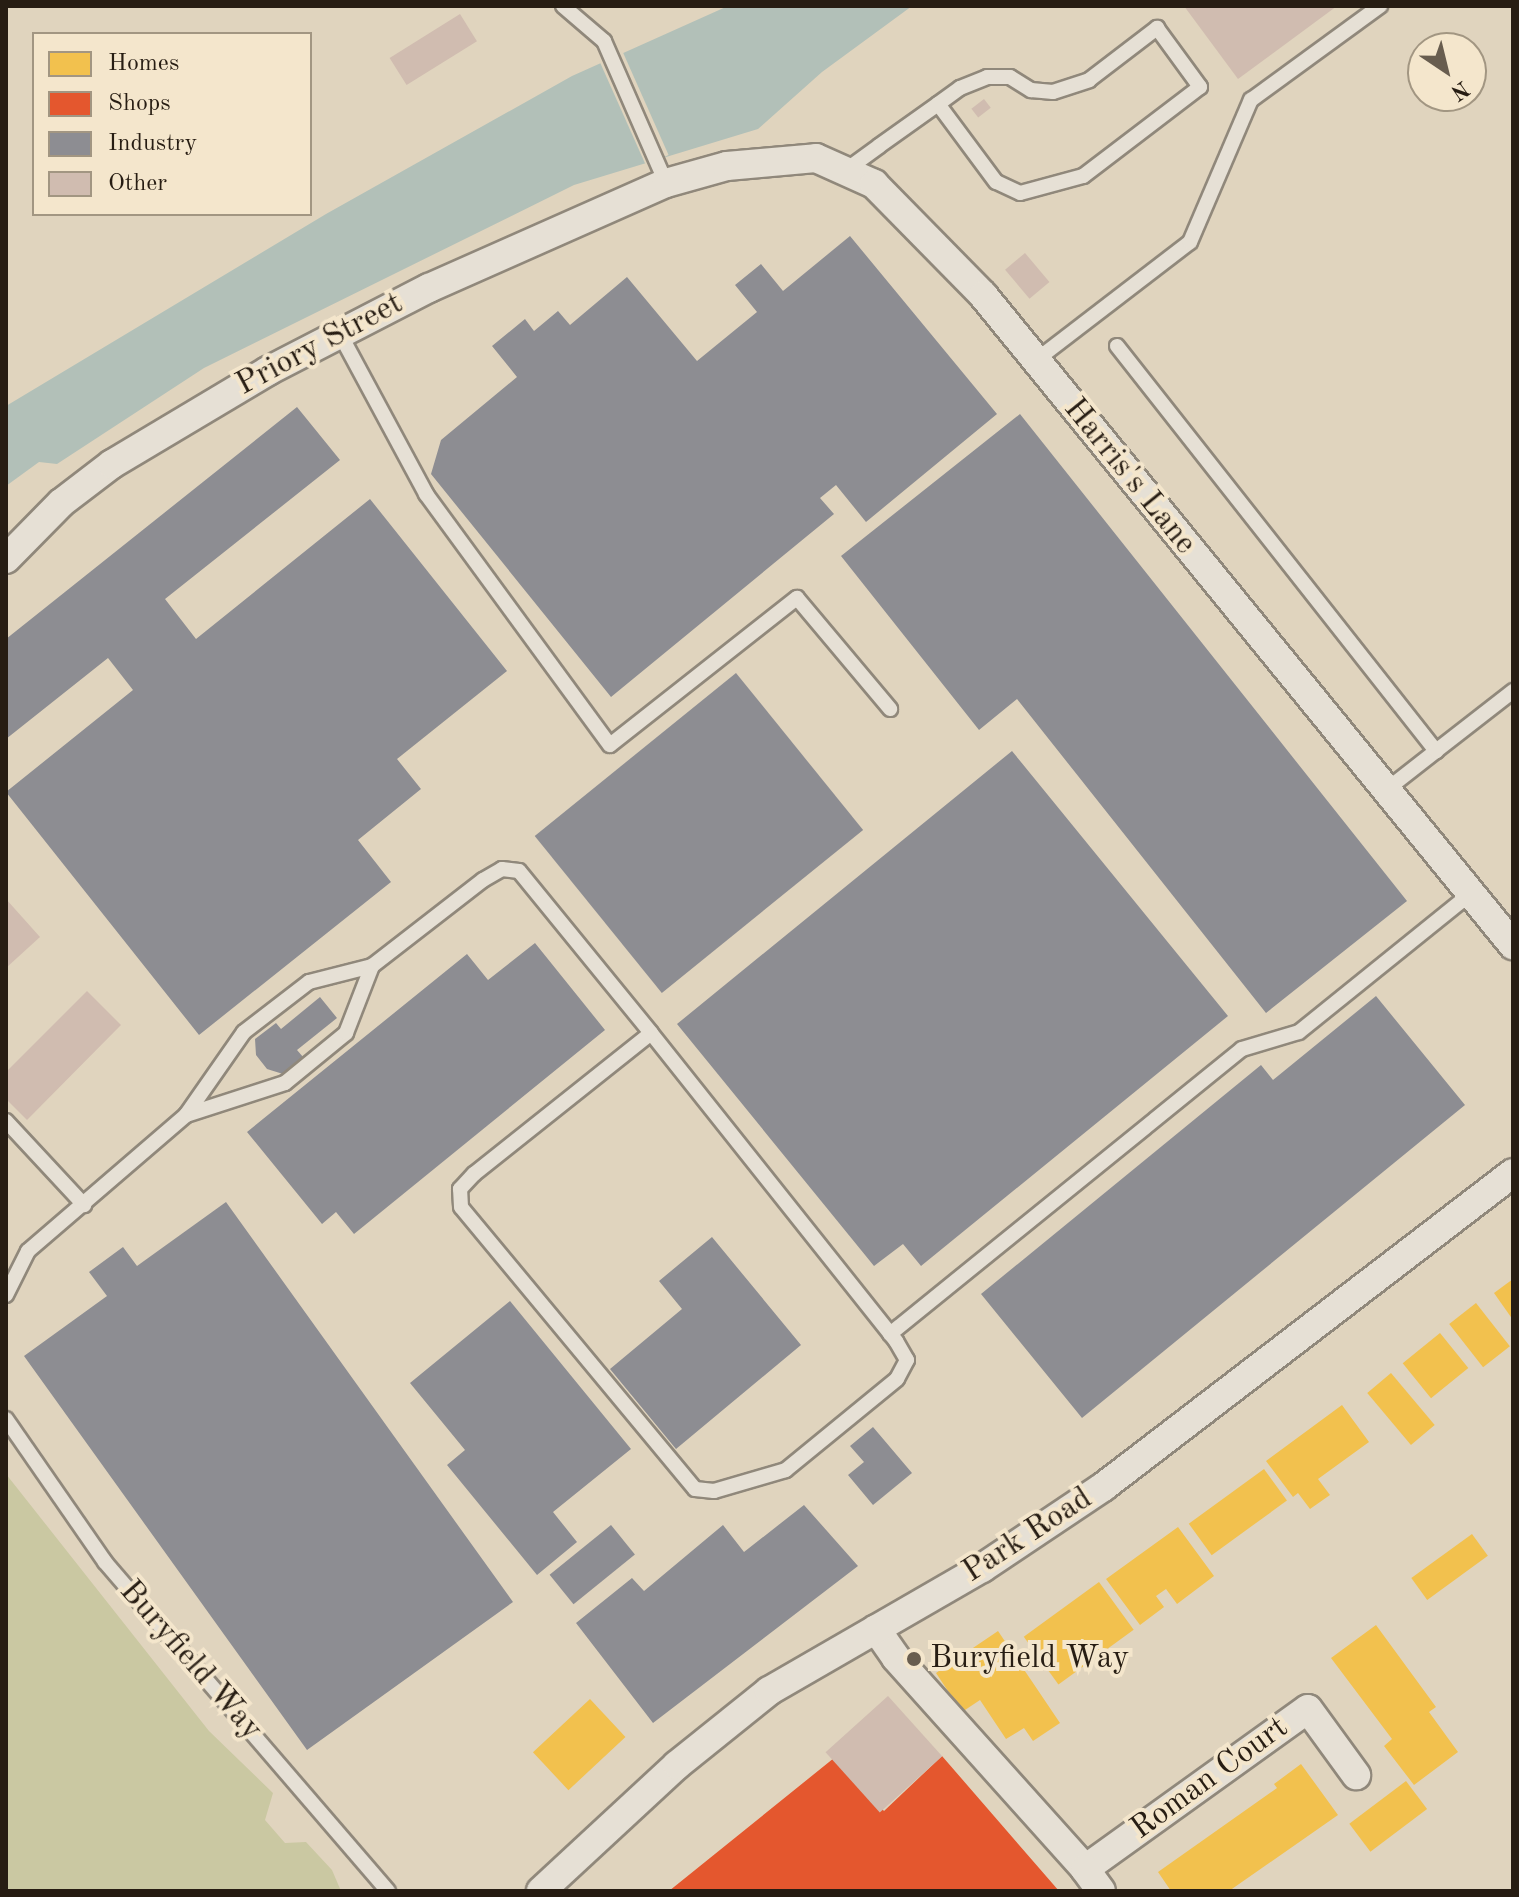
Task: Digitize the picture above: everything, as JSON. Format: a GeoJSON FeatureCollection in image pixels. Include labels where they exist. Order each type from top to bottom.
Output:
{"type":"FeatureCollection","features":[{"type":"Feature","properties":{"kind":"street","name":"Harris's Lane"},"geometry":{"type":"LineString","coordinates":[[666,183],[771,159],[816,158],[849,168],[874,184],[926,233],[1035,361],[1513,945]]}},
{"type":"Feature","properties":{"kind":"street","name":"Priory Street"},"geometry":{"type":"LineString","coordinates":[[6,559],[61,503],[112,464],[340,334],[429,288],[666,183]]}},
{"type":"Feature","properties":{"kind":"street","name":"Park Road"},"geometry":{"type":"LineString","coordinates":[[541,1891],[677,1765],[769,1691],[876,1629],[1103,1487],[1513,1173]]}},
{"type":"Feature","properties":{"kind":"street","name":"Roman Court"},"geometry":{"type":"LineString","coordinates":[[876,1629],[905,1669],[1093,1880],[1308,1709],[1356,1775]]}},
{"type":"Feature","properties":{"kind":"lane"},"geometry":{"type":"LineString","coordinates":[[563,6],[604,41],[666,183]]}},
{"type":"Feature","properties":{"kind":"lane"},"geometry":{"type":"LineString","coordinates":[[1035,361],[1190,242],[1251,100],[1380,6]]}},
{"type":"Feature","properties":{"kind":"lane"},"geometry":{"type":"LineString","coordinates":[[849,168],[938,104],[987,77],[1010,77],[1031,90],[1065,88],[1089,80],[1157,28],[1200,87],[1083,176],[1020,193],[996,182],[938,104]]}},
{"type":"Feature","properties":{"kind":"lane"},"geometry":{"type":"LineString","coordinates":[[340,334],[426,494],[610,745],[797,598],[890,709]]}},
{"type":"Feature","properties":{"kind":"lane"},"geometry":{"type":"LineString","coordinates":[[1117,346],[1436,751]]}},
{"type":"Feature","properties":{"kind":"lane"},"geometry":{"type":"LineString","coordinates":[[1385,791],[1513,691]]}},
{"type":"Feature","properties":{"kind":"lane"},"geometry":{"type":"LineString","coordinates":[[6,1295],[28,1251],[186,1115],[244,1032],[309,982],[372,966],[483,880],[502,869],[519,871],[651,1033],[890,1334],[907,1360],[897,1379],[786,1470],[714,1491],[695,1489],[461,1207],[460,1189],[474,1174],[651,1033]]}},
{"type":"Feature","properties":{"kind":"lane"},"geometry":{"type":"LineString","coordinates":[[890,1334],[1242,1049],[1299,1032],[1470,894]]}},
{"type":"Feature","properties":{"kind":"lane"},"geometry":{"type":"LineString","coordinates":[[186,1115],[285,1083],[346,1033],[372,966]]}},
{"type":"Feature","properties":{"kind":"lane"},"geometry":{"type":"LineString","coordinates":[[6,1121],[84,1205]]}},
{"type":"Feature","properties":{"kind":"lane","name":"Buryfield Way"},"geometry":{"type":"LineString","coordinates":[[6,1419],[105,1562],[381,1888]]}},
{"type":"Feature","properties":{"kind":"shaded area"},"geometry":{"type":"Polygon","coordinates":[[[728,6],[912,6],[822,72],[758,129],[574,185],[204,368],[57,464],[39,462],[6,486],[6,406],[326,214],[572,76],[728,6]]]}},
{"type":"Feature","properties":{"kind":"shaded area"},"geometry":{"type":"Polygon","coordinates":[[[6,1474],[209,1731],[273,1793],[265,1820],[285,1843],[306,1842],[332,1870],[341,1891],[6,1891],[6,1474]]]}},
{"type":"Feature","properties":{"kind":"pier"},"geometry":{"type":"Polygon","coordinates":[[[621,48],[669,155],[646,165],[598,58],[621,48]]]}},
{"type":"Feature","properties":{"kind":"building: Homes"},"geometry":{"type":"Polygon","coordinates":[[[1513,1279],[1513,1320],[1494,1293],[1513,1279]]]}},
{"type":"Feature","properties":{"kind":"building: Homes"},"geometry":{"type":"Polygon","coordinates":[[[1476,1303],[1510,1346],[1483,1367],[1449,1324],[1476,1303]]]}},
{"type":"Feature","properties":{"kind":"building: Homes"},"geometry":{"type":"Polygon","coordinates":[[[1440,1333],[1468,1368],[1431,1398],[1403,1363],[1440,1333]]]}},
{"type":"Feature","properties":{"kind":"building: Homes"},"geometry":{"type":"Polygon","coordinates":[[[1391,1373],[1435,1425],[1411,1445],[1367,1393],[1391,1373]]]}},
{"type":"Feature","properties":{"kind":"building: Homes"},"geometry":{"type":"Polygon","coordinates":[[[1342,1405],[1369,1442],[1318,1479],[1330,1495],[1310,1509],[1298,1493],[1293,1497],[1266,1461],[1342,1405]]]}},
{"type":"Feature","properties":{"kind":"building: Homes"},"geometry":{"type":"Polygon","coordinates":[[[1264,1469],[1287,1501],[1212,1555],[1189,1524],[1264,1469]]]}},
{"type":"Feature","properties":{"kind":"building: Homes"},"geometry":{"type":"Polygon","coordinates":[[[1178,1527],[1214,1576],[1177,1604],[1166,1589],[1156,1596],[1164,1607],[1140,1625],[1106,1579],[1178,1527]]]}},
{"type":"Feature","properties":{"kind":"building: Homes"},"geometry":{"type":"Polygon","coordinates":[[[1472,1534],[1488,1556],[1427,1600],[1411,1578],[1472,1534]]]}},
{"type":"Feature","properties":{"kind":"building: Homes"},"geometry":{"type":"Polygon","coordinates":[[[1099,1582],[1134,1630],[1058,1684],[1024,1637],[1099,1582]]]}},
{"type":"Feature","properties":{"kind":"building: Homes"},"geometry":{"type":"Polygon","coordinates":[[[1376,1625],[1436,1707],[1429,1712],[1458,1752],[1414,1785],[1384,1746],[1392,1739],[1331,1658],[1376,1625]]]}},
{"type":"Feature","properties":{"kind":"building: Homes"},"geometry":{"type":"Polygon","coordinates":[[[998,1631],[1060,1723],[1033,1741],[1024,1728],[1006,1739],[980,1700],[962,1712],[936,1673],[998,1631]]]}},
{"type":"Feature","properties":{"kind":"building: Homes"},"geometry":{"type":"Polygon","coordinates":[[[590,1699],[625,1737],[568,1790],[533,1752],[590,1699]]]}},
{"type":"Feature","properties":{"kind":"building: Homes"},"geometry":{"type":"Polygon","coordinates":[[[1301,1764],[1338,1815],[1229,1891],[1171,1891],[1158,1872],[1277,1788],[1274,1784],[1301,1764]]]}},
{"type":"Feature","properties":{"kind":"building: Homes"},"geometry":{"type":"Polygon","coordinates":[[[1406,1781],[1427,1809],[1370,1852],[1349,1824],[1406,1781]]]}},
{"type":"Feature","properties":{"kind":"building: Shops"},"geometry":{"type":"Polygon","coordinates":[[[942,1756],[1059,1891],[669,1891],[834,1758],[884,1811],[942,1756]]]}},
{"type":"Feature","properties":{"kind":"building: Industry"},"geometry":{"type":"Polygon","coordinates":[[[850,236],[997,414],[866,522],[836,485],[820,498],[834,514],[611,697],[431,474],[441,440],[517,377],[492,346],[525,319],[534,331],[558,311],[570,325],[627,277],[697,361],[757,312],[735,285],[761,264],[783,291],[850,236]]]}},
{"type":"Feature","properties":{"kind":"building: Industry"},"geometry":{"type":"Polygon","coordinates":[[[297,407],[340,460],[165,599],[196,639],[370,499],[507,671],[397,759],[421,789],[358,840],[391,882],[199,1035],[6,792],[133,690],[108,658],[6,739],[6,639],[297,407]]]}},
{"type":"Feature","properties":{"kind":"building: Industry"},"geometry":{"type":"Polygon","coordinates":[[[1020,414],[1407,901],[1266,1013],[1017,699],[979,730],[841,556],[1020,414]]]}},
{"type":"Feature","properties":{"kind":"building: Industry"},"geometry":{"type":"Polygon","coordinates":[[[736,673],[863,830],[662,993],[535,836],[736,673]]]}},
{"type":"Feature","properties":{"kind":"building: Industry"},"geometry":{"type":"Polygon","coordinates":[[[1012,751],[1228,1016],[921,1266],[903,1244],[874,1266],[677,1024],[1012,751]]]}},
{"type":"Feature","properties":{"kind":"building: Industry"},"geometry":{"type":"Polygon","coordinates":[[[535,943],[605,1030],[354,1234],[336,1212],[322,1224],[247,1132],[467,954],[488,980],[535,943]]]}},
{"type":"Feature","properties":{"kind":"building: Industry"},"geometry":{"type":"Polygon","coordinates":[[[1376,996],[1465,1105],[1082,1418],[981,1294],[1261,1065],[1273,1080],[1376,996]]]}},
{"type":"Feature","properties":{"kind":"building: Industry"},"geometry":{"type":"Polygon","coordinates":[[[320,997],[337,1018],[297,1050],[303,1057],[283,1074],[267,1069],[256,1055],[255,1039],[276,1023],[281,1029],[320,997]]]}},
{"type":"Feature","properties":{"kind":"building: Industry"},"geometry":{"type":"Polygon","coordinates":[[[226,1202],[513,1602],[307,1750],[24,1356],[107,1296],[89,1272],[123,1247],[137,1266],[226,1202]]]}},
{"type":"Feature","properties":{"kind":"building: Industry"},"geometry":{"type":"Polygon","coordinates":[[[712,1237],[801,1345],[676,1449],[610,1369],[682,1309],[659,1281],[712,1237]]]}},
{"type":"Feature","properties":{"kind":"building: Industry"},"geometry":{"type":"Polygon","coordinates":[[[510,1301],[631,1449],[553,1512],[577,1542],[537,1575],[447,1465],[465,1450],[410,1383],[510,1301]]]}},
{"type":"Feature","properties":{"kind":"building: Industry"},"geometry":{"type":"Polygon","coordinates":[[[873,1427],[912,1473],[873,1505],[848,1475],[864,1462],[850,1446],[873,1427]]]}},
{"type":"Feature","properties":{"kind":"building: Industry"},"geometry":{"type":"Polygon","coordinates":[[[804,1505],[858,1566],[653,1723],[576,1623],[632,1578],[644,1591],[723,1525],[744,1552],[804,1505]]]}},
{"type":"Feature","properties":{"kind":"building: Industry"},"geometry":{"type":"Polygon","coordinates":[[[611,1525],[635,1555],[574,1604],[550,1575],[611,1525]]]}},
{"type":"Feature","properties":{"kind":"building: Other"},"geometry":{"type":"Polygon","coordinates":[[[1184,6],[1337,6],[1238,79],[1184,6]]]}},
{"type":"Feature","properties":{"kind":"building: Other"},"geometry":{"type":"Polygon","coordinates":[[[460,14],[477,41],[407,85],[390,58],[460,14]]]}},
{"type":"Feature","properties":{"kind":"building: Other"},"geometry":{"type":"Polygon","coordinates":[[[984,99],[991,108],[978,118],[971,109],[984,99]]]}},
{"type":"Feature","properties":{"kind":"building: Other"},"geometry":{"type":"Polygon","coordinates":[[[1025,253],[1049,282],[1030,299],[1005,270],[1025,253]]]}},
{"type":"Feature","properties":{"kind":"building: Other"},"geometry":{"type":"Polygon","coordinates":[[[6,899],[40,937],[6,968],[6,899]]]}},
{"type":"Feature","properties":{"kind":"building: Other"},"geometry":{"type":"Polygon","coordinates":[[[87,991],[121,1025],[27,1120],[6,1099],[6,1072],[87,991]]]}},
{"type":"Feature","properties":{"kind":"building: Other"},"geometry":{"type":"Polygon","coordinates":[[[888,1696],[942,1756],[880,1812],[826,1752],[888,1696]]]}},
{"type":"Feature","properties":{"kind":"place","name":"Buryfield Way"},"geometry":{"type":"Point","coordinates":[914,1659]}}]}
